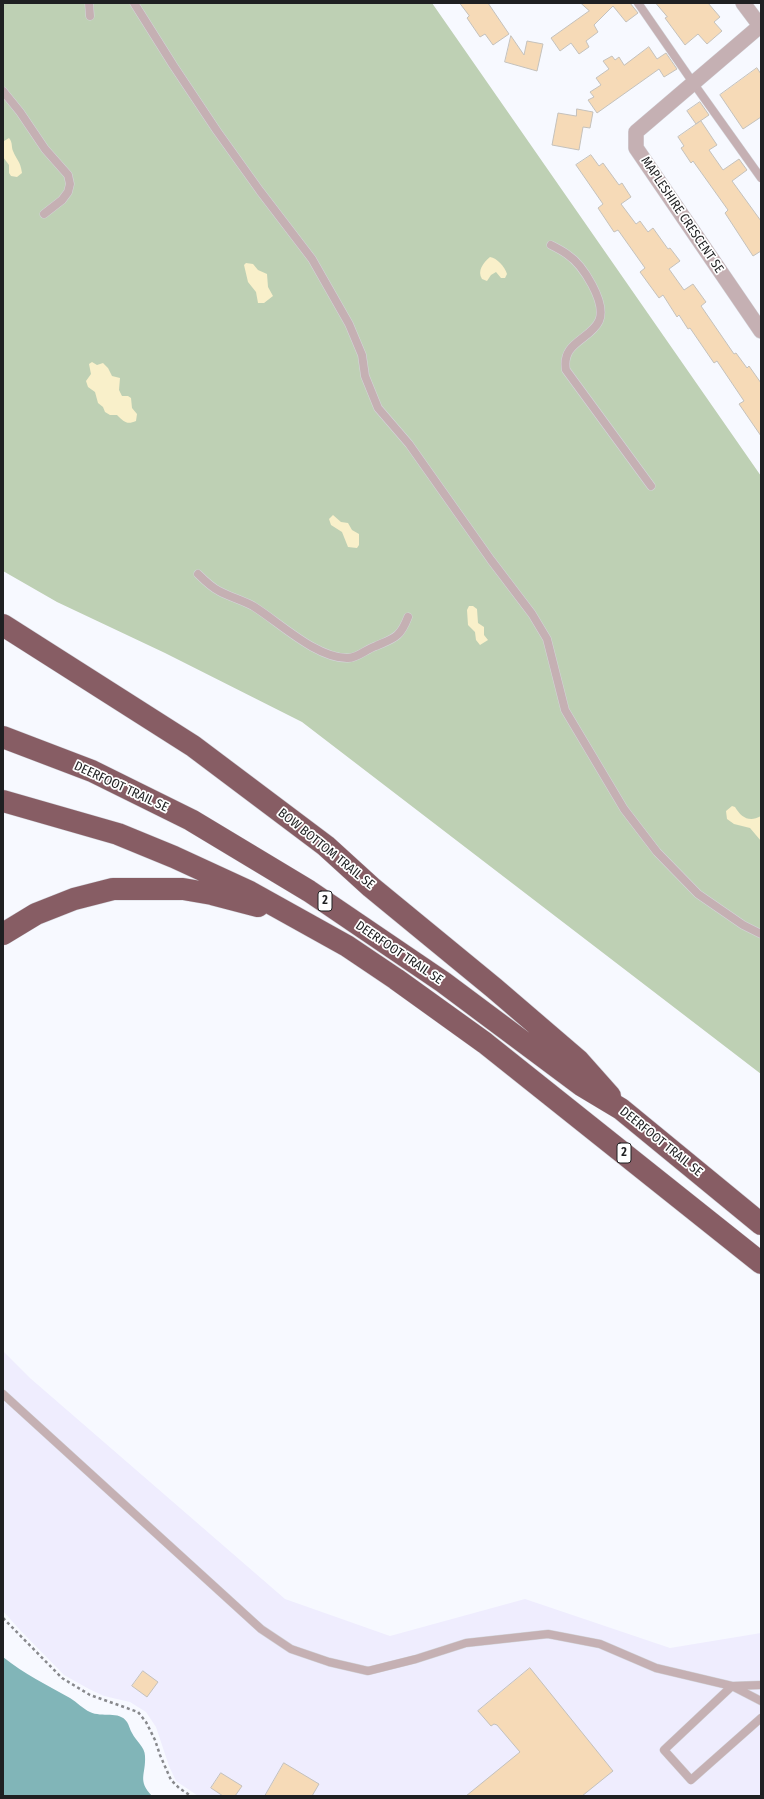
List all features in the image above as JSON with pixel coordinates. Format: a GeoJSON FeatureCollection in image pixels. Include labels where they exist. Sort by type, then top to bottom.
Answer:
{"type":"FeatureCollection","features":[{"type":"Feature","properties":{"kind":"highway","name":"BOW BOTTOM TRAIL SE"},"geometry":{"type":"LineString","coordinates":[[3,625],[193,746],[326,846],[371,886],[578,1060],[621,1109]]}},
{"type":"Feature","properties":{"kind":"highway","name":"DEERFOOT TRAIL SE"},"geometry":{"type":"LineString","coordinates":[[3,737],[92,771],[191,820],[230,842],[321,899],[442,982],[581,1085],[621,1109],[761,1224]]}},
{"type":"Feature","properties":{"kind":"highway","name":"DEERFOOT TRAIL SE"},"geometry":{"type":"LineString","coordinates":[[3,801],[118,834],[210,872],[250,892],[347,946],[486,1043],[761,1263]]}},
{"type":"Feature","properties":{"kind":"highway"},"geometry":{"type":"LineString","coordinates":[[3,934],[36,914],[74,899],[113,889],[183,889],[212,894],[292,915]]}},
{"type":"Feature","properties":{"kind":"street"},"geometry":{"type":"LineString","coordinates":[[743,3],[761,27]]}},
{"type":"Feature","properties":{"kind":"street","name":"MAPLESHIRE CRESCENT SE"},"geometry":{"type":"LineString","coordinates":[[761,27],[636,132],[636,148],[761,331]]}},
{"type":"Feature","properties":{"kind":"lane"},"geometry":{"type":"LineString","coordinates":[[89,3],[90,16]]}},
{"type":"Feature","properties":{"kind":"lane"},"geometry":{"type":"LineString","coordinates":[[134,3],[172,65],[217,131],[260,191],[312,259],[349,324],[362,355],[365,376],[378,408],[409,444],[491,560],[532,614],[547,639],[566,710],[624,809],[657,852],[698,894],[743,925],[761,934]]}},
{"type":"Feature","properties":{"kind":"lane"},"geometry":{"type":"LineString","coordinates":[[638,3],[761,178]]}},
{"type":"Feature","properties":{"kind":"lane"},"geometry":{"type":"LineString","coordinates":[[3,91],[20,112],[45,149],[68,175],[70,184],[68,192],[62,200],[44,214]]}},
{"type":"Feature","properties":{"kind":"lane"},"geometry":{"type":"LineString","coordinates":[[551,245],[568,255],[582,269],[590,282],[602,311],[598,322],[568,352],[565,361],[566,370],[651,486]]}},
{"type":"Feature","properties":{"kind":"lane"},"geometry":{"type":"LineString","coordinates":[[198,574],[219,591],[253,606],[313,646],[341,658],[356,656],[374,646],[393,639],[397,636],[408,617]]}},
{"type":"Feature","properties":{"kind":"lane"},"geometry":{"type":"LineString","coordinates":[[3,1394],[261,1629],[291,1649],[329,1662],[368,1670],[416,1659],[466,1643],[548,1634],[600,1644],[656,1668],[732,1686],[761,1701]]}},
{"type":"Feature","properties":{"kind":"lane"},"geometry":{"type":"LineString","coordinates":[[761,1685],[732,1686],[664,1750],[691,1780],[761,1718]]}},
{"type":"Feature","properties":{"kind":"path"},"geometry":{"type":"LineString","coordinates":[[3,1618],[62,1678],[90,1695],[138,1712],[146,1722],[152,1734],[171,1780],[179,1788],[191,1796]]}},
{"type":"Feature","properties":{"kind":"shaded area"},"geometry":{"type":"Polygon","coordinates":[[[3,1351],[30,1378],[285,1599],[390,1636],[525,1599],[670,1648],[761,1633],[761,1796],[198,1796],[176,1781],[169,1766],[156,1727],[146,1712],[130,1702],[104,1696],[64,1675],[3,1611],[3,1351]]]}},
{"type":"Feature","properties":{"kind":"green space"},"geometry":{"type":"Polygon","coordinates":[[[3,3],[432,3],[761,476],[761,1074],[302,722],[165,653],[57,602],[3,571],[3,3]]]}},
{"type":"Feature","properties":{"kind":"sand"},"geometry":{"type":"Polygon","coordinates":[[[9,138],[22,173],[17,177],[11,176],[9,173],[9,165],[3,157],[4,141],[9,138]]]}},
{"type":"Feature","properties":{"kind":"sand"},"geometry":{"type":"Polygon","coordinates":[[[490,257],[498,261],[503,266],[507,274],[505,278],[501,278],[496,272],[491,275],[487,281],[482,279],[480,270],[490,257]]]}},
{"type":"Feature","properties":{"kind":"sand"},"geometry":{"type":"Polygon","coordinates":[[[246,263],[253,264],[258,270],[267,274],[268,287],[273,296],[264,303],[258,303],[256,292],[248,282],[244,265],[246,263]]]}},
{"type":"Feature","properties":{"kind":"sand"},"geometry":{"type":"Polygon","coordinates":[[[92,362],[97,365],[103,363],[108,368],[112,376],[120,378],[119,390],[122,396],[128,396],[131,398],[132,408],[137,414],[136,421],[128,423],[117,415],[110,415],[105,412],[103,407],[98,403],[95,392],[88,387],[86,381],[91,374],[89,364],[92,362]]]}},
{"type":"Feature","properties":{"kind":"sand"},"geometry":{"type":"Polygon","coordinates":[[[333,515],[341,522],[348,523],[352,530],[359,534],[359,545],[357,548],[348,547],[342,532],[331,525],[329,519],[333,515]]]}},
{"type":"Feature","properties":{"kind":"sand"},"geometry":{"type":"Polygon","coordinates":[[[469,606],[473,606],[477,609],[478,623],[484,627],[484,635],[488,640],[480,645],[476,640],[475,632],[468,625],[467,610],[469,606]]]}},
{"type":"Feature","properties":{"kind":"sand"},"geometry":{"type":"Polygon","coordinates":[[[732,806],[746,818],[753,819],[761,816],[761,841],[750,828],[734,824],[727,819],[726,811],[732,806]]]}},
{"type":"Feature","properties":{"kind":"water"},"geometry":{"type":"Polygon","coordinates":[[[3,1657],[27,1674],[73,1700],[87,1711],[95,1714],[115,1715],[124,1718],[131,1732],[144,1750],[145,1763],[143,1781],[147,1790],[152,1796],[3,1796],[3,1657]]]}},
{"type":"Feature","properties":{"kind":"building"},"geometry":{"type":"Polygon","coordinates":[[[460,3],[488,3],[509,34],[493,45],[485,34],[480,37],[467,18],[469,16],[460,3]]]}},
{"type":"Feature","properties":{"kind":"building"},"geometry":{"type":"Polygon","coordinates":[[[581,3],[630,3],[638,13],[626,22],[613,6],[594,25],[598,32],[586,41],[589,47],[579,54],[571,43],[560,51],[551,38],[589,11],[581,3]]]}},
{"type":"Feature","properties":{"kind":"building"},"geometry":{"type":"Polygon","coordinates":[[[656,3],[708,3],[720,17],[714,22],[722,31],[707,44],[698,34],[685,45],[656,3]]]}},
{"type":"Feature","properties":{"kind":"building"},"geometry":{"type":"Polygon","coordinates":[[[511,36],[524,55],[527,41],[543,44],[537,71],[505,62],[511,36]]]}},
{"type":"Feature","properties":{"kind":"building"},"geometry":{"type":"Polygon","coordinates":[[[649,47],[657,59],[666,53],[677,69],[664,77],[659,69],[597,113],[588,100],[594,97],[590,92],[601,85],[596,78],[609,69],[603,61],[612,56],[615,60],[619,57],[624,65],[649,47]]]}},
{"type":"Feature","properties":{"kind":"building"},"geometry":{"type":"Polygon","coordinates":[[[757,68],[761,74],[761,117],[743,129],[720,95],[757,68]]]}},
{"type":"Feature","properties":{"kind":"building"},"geometry":{"type":"Polygon","coordinates":[[[700,102],[709,115],[696,124],[687,111],[700,102]]]}},
{"type":"Feature","properties":{"kind":"building"},"geometry":{"type":"Polygon","coordinates":[[[577,109],[593,112],[590,128],[583,127],[579,150],[552,145],[558,113],[576,116],[577,109]]]}},
{"type":"Feature","properties":{"kind":"building"},"geometry":{"type":"Polygon","coordinates":[[[701,121],[717,145],[709,150],[723,170],[739,159],[747,170],[732,181],[761,221],[761,251],[753,256],[725,213],[728,210],[693,161],[691,163],[681,148],[684,146],[678,137],[701,121]]]}},
{"type":"Feature","properties":{"kind":"building"},"geometry":{"type":"Polygon","coordinates":[[[591,155],[599,166],[603,163],[619,185],[622,183],[631,197],[621,204],[636,224],[640,221],[648,232],[653,228],[668,249],[670,248],[680,261],[669,269],[684,290],[693,284],[706,302],[701,306],[734,354],[736,353],[747,368],[749,366],[761,383],[761,436],[739,404],[744,401],[717,361],[714,363],[690,328],[688,329],[679,315],[677,317],[663,295],[659,298],[640,272],[645,268],[618,230],[614,232],[598,208],[603,204],[576,165],[591,155]]]}},
{"type":"Feature","properties":{"kind":"building"},"geometry":{"type":"Polygon","coordinates":[[[530,1668],[613,1771],[582,1796],[466,1796],[520,1752],[497,1725],[494,1724],[491,1726],[478,1711],[530,1668]]]}},
{"type":"Feature","properties":{"kind":"building"},"geometry":{"type":"Polygon","coordinates":[[[143,1671],[158,1682],[147,1697],[132,1686],[143,1671]]]}},
{"type":"Feature","properties":{"kind":"building"},"geometry":{"type":"Polygon","coordinates":[[[284,1763],[319,1784],[312,1796],[265,1796],[284,1763]]]}},
{"type":"Feature","properties":{"kind":"building"},"geometry":{"type":"Polygon","coordinates":[[[221,1773],[242,1786],[235,1796],[223,1796],[211,1788],[221,1773]]]}}]}
